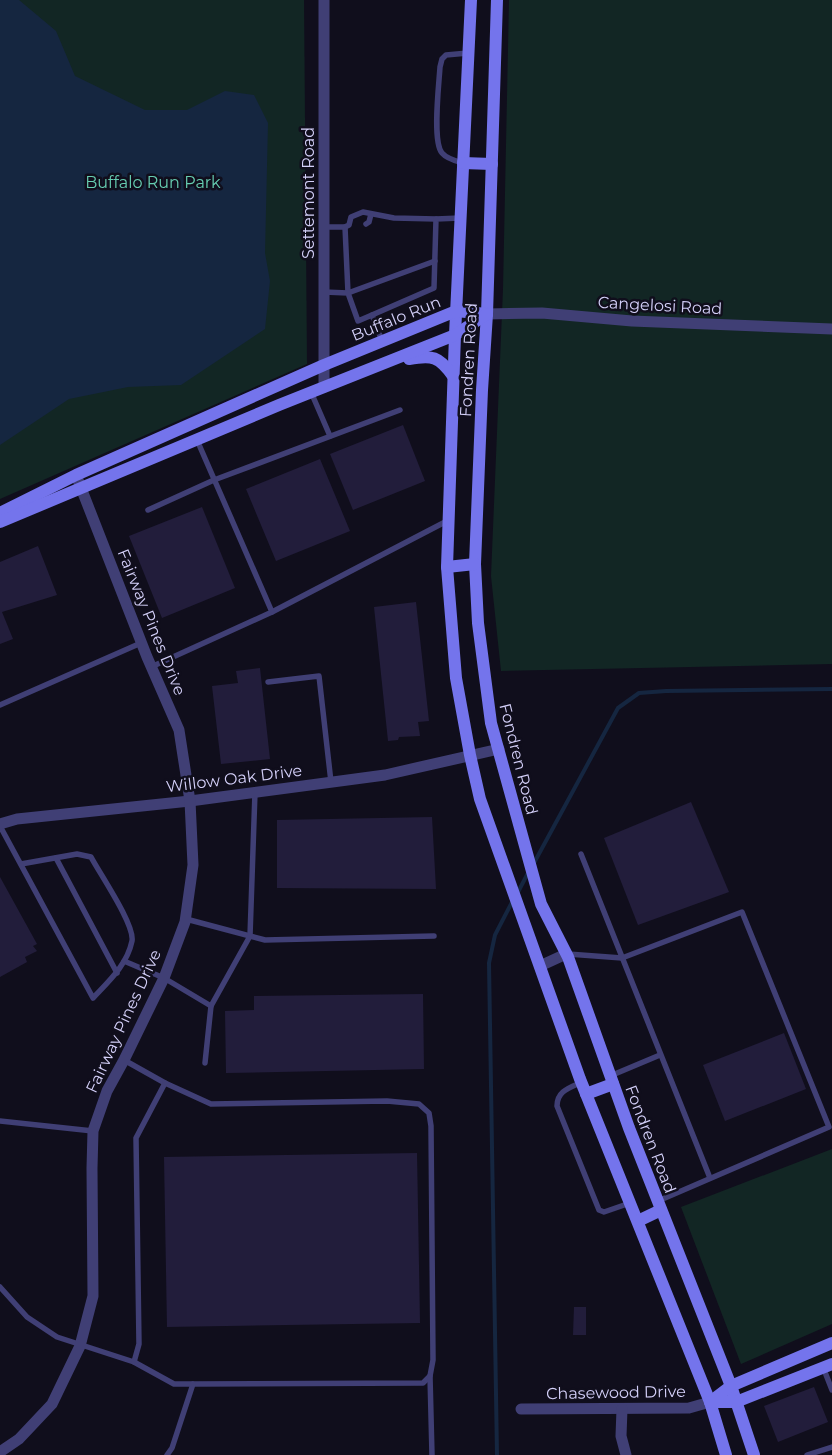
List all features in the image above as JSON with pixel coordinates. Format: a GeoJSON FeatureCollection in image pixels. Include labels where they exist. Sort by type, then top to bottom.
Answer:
{"type":"FeatureCollection","features":[{"type":"Feature","properties":{"kind":"main road","name":"Fondren Road"},"geometry":{"type":"LineString","coordinates":[[471,0],[448,520],[447,567],[456,678],[480,799],[584,1088],[710,1402],[726,1455]]}},
{"type":"Feature","properties":{"kind":"main road","name":"Fondren Road"},"geometry":{"type":"LineString","coordinates":[[497,0],[487,314],[475,564],[478,623],[490,714],[512,802],[542,904],[566,954],[659,1206],[731,1386],[754,1455]]}},
{"type":"Feature","properties":{"kind":"main road"},"geometry":{"type":"LineString","coordinates":[[463,163],[492,164]]}},
{"type":"Feature","properties":{"kind":"main road","name":"Buffalo Run"},"geometry":{"type":"LineString","coordinates":[[0,513],[76,475],[382,341],[456,311],[487,314]]}},
{"type":"Feature","properties":{"kind":"main road"},"geometry":{"type":"LineString","coordinates":[[0,522],[311,392],[455,335],[487,314]]}},
{"type":"Feature","properties":{"kind":"main road"},"geometry":{"type":"LineString","coordinates":[[389,362],[430,357],[440,360],[453,376]]}},
{"type":"Feature","properties":{"kind":"main road"},"geometry":{"type":"LineString","coordinates":[[447,567],[475,564]]}},
{"type":"Feature","properties":{"kind":"main road"},"geometry":{"type":"LineString","coordinates":[[584,1088],[612,1080]]}},
{"type":"Feature","properties":{"kind":"main road"},"geometry":{"type":"LineString","coordinates":[[638,1221],[659,1206]]}},
{"type":"Feature","properties":{"kind":"main road","name":"Chasewood Drive"},"geometry":{"type":"LineString","coordinates":[[710,1402],[731,1386],[832,1344]]}},
{"type":"Feature","properties":{"kind":"main road","name":"Chasewood Drive"},"geometry":{"type":"LineString","coordinates":[[710,1402],[736,1402],[827,1366]]}},
{"type":"Feature","properties":{"kind":"street","name":"Settemont Road"},"geometry":{"type":"LineString","coordinates":[[324,0],[324,387]]}},
{"type":"Feature","properties":{"kind":"street","name":"Cangelosi Road"},"geometry":{"type":"LineString","coordinates":[[487,314],[542,313],[632,321],[832,329]]}},
{"type":"Feature","properties":{"kind":"street","name":"Fairway Pines Drive"},"geometry":{"type":"LineString","coordinates":[[0,1452],[19,1439],[52,1404],[80,1346],[93,1296],[92,1168],[94,1131],[106,1091],[124,1060],[164,978],[186,919],[193,865],[190,801],[179,730],[151,667],[76,475]]}},
{"type":"Feature","properties":{"kind":"street","name":"Willow Oak Drive"},"geometry":{"type":"LineString","coordinates":[[0,825],[17,819],[190,801],[385,775],[499,749]]}},
{"type":"Feature","properties":{"kind":"street"},"geometry":{"type":"LineString","coordinates":[[540,966],[566,954]]}},
{"type":"Feature","properties":{"kind":"street","name":"Chasewood Drive"},"geometry":{"type":"LineString","coordinates":[[521,1409],[689,1408],[710,1402]]}},
{"type":"Feature","properties":{"kind":"street"},"geometry":{"type":"LineString","coordinates":[[622,1409],[621,1436],[626,1455]]}},
{"type":"Feature","properties":{"kind":"lane"},"geometry":{"type":"LineString","coordinates":[[463,163],[448,158],[442,153],[438,145],[436,131],[442,59],[446,55],[468,53]]}},
{"type":"Feature","properties":{"kind":"lane"},"geometry":{"type":"LineString","coordinates":[[436,219],[434,288],[405,297],[377,309],[372,315],[358,321],[348,293],[347,226],[351,217],[363,212],[394,218],[460,218]]}},
{"type":"Feature","properties":{"kind":"lane"},"geometry":{"type":"LineString","coordinates":[[366,224],[370,222],[371,214]]}},
{"type":"Feature","properties":{"kind":"lane"},"geometry":{"type":"LineString","coordinates":[[324,227],[347,226],[356,228]]}},
{"type":"Feature","properties":{"kind":"lane"},"geometry":{"type":"LineString","coordinates":[[324,292],[348,293],[369,290],[412,273],[435,261]]}},
{"type":"Feature","properties":{"kind":"lane"},"geometry":{"type":"LineString","coordinates":[[372,315],[382,341]]}},
{"type":"Feature","properties":{"kind":"lane"},"geometry":{"type":"LineString","coordinates":[[311,392],[330,436]]}},
{"type":"Feature","properties":{"kind":"lane"},"geometry":{"type":"LineString","coordinates":[[148,510],[214,480],[400,410]]}},
{"type":"Feature","properties":{"kind":"lane"},"geometry":{"type":"LineString","coordinates":[[197,440],[272,612]]}},
{"type":"Feature","properties":{"kind":"lane"},"geometry":{"type":"LineString","coordinates":[[151,667],[272,612],[448,520]]}},
{"type":"Feature","properties":{"kind":"lane"},"geometry":{"type":"LineString","coordinates":[[0,705],[142,643]]}},
{"type":"Feature","properties":{"kind":"lane"},"geometry":{"type":"LineString","coordinates":[[268,682],[319,676],[331,782]]}},
{"type":"Feature","properties":{"kind":"lane"},"geometry":{"type":"LineString","coordinates":[[205,1063],[211,1006],[250,936],[255,792]]}},
{"type":"Feature","properties":{"kind":"lane"},"geometry":{"type":"LineString","coordinates":[[0,825],[93,998],[117,973],[124,961],[132,939],[130,926],[91,857],[77,854],[21,864]]}},
{"type":"Feature","properties":{"kind":"lane"},"geometry":{"type":"LineString","coordinates":[[582,854],[710,1178]]}},
{"type":"Feature","properties":{"kind":"lane"},"geometry":{"type":"LineString","coordinates":[[56,858],[117,973]]}},
{"type":"Feature","properties":{"kind":"lane"},"geometry":{"type":"LineString","coordinates":[[566,954],[622,958],[742,912],[829,1127],[710,1178],[659,1206]]}},
{"type":"Feature","properties":{"kind":"lane"},"geometry":{"type":"LineString","coordinates":[[186,919],[265,940],[434,936]]}},
{"type":"Feature","properties":{"kind":"lane"},"geometry":{"type":"LineString","coordinates":[[124,961],[164,978],[211,1006]]}},
{"type":"Feature","properties":{"kind":"lane"},"geometry":{"type":"LineString","coordinates":[[612,1080],[660,1055]]}},
{"type":"Feature","properties":{"kind":"lane"},"geometry":{"type":"LineString","coordinates":[[124,1060],[165,1083],[211,1104],[387,1101],[419,1104],[429,1113],[431,1126],[433,1351],[430,1376],[432,1455]]}},
{"type":"Feature","properties":{"kind":"lane"},"geometry":{"type":"LineString","coordinates":[[134,1362],[139,1344],[136,1138],[165,1083]]}},
{"type":"Feature","properties":{"kind":"lane"},"geometry":{"type":"LineString","coordinates":[[584,1088],[563,1091],[557,1100],[557,1106],[599,1210],[604,1212],[610,1211],[630,1203]]}},
{"type":"Feature","properties":{"kind":"lane"},"geometry":{"type":"LineString","coordinates":[[0,1121],[94,1131]]}},
{"type":"Feature","properties":{"kind":"lane"},"geometry":{"type":"LineString","coordinates":[[0,1287],[27,1316],[57,1337],[134,1362],[174,1384],[424,1383],[430,1376]]}},
{"type":"Feature","properties":{"kind":"lane"},"geometry":{"type":"LineString","coordinates":[[827,1366],[832,1390]]}},
{"type":"Feature","properties":{"kind":"lane"},"geometry":{"type":"LineString","coordinates":[[168,1455],[193,1384]]}},
{"type":"Feature","properties":{"kind":"lane"},"geometry":{"type":"LineString","coordinates":[[807,1455],[832,1447]]}},
{"type":"Feature","properties":{"kind":"green space","name":"Buffalo Run Park"},"geometry":{"type":"Polygon","coordinates":[[[0,0],[304,0],[307,364],[0,499],[0,0]]]}},
{"type":"Feature","properties":{"kind":"green space"},"geometry":{"type":"Polygon","coordinates":[[[509,0],[832,0],[832,664],[501,671],[491,576],[503,289],[509,0]]]}},
{"type":"Feature","properties":{"kind":"green space"},"geometry":{"type":"Polygon","coordinates":[[[832,1149],[832,1324],[741,1364],[681,1207],[832,1149]]]}},
{"type":"Feature","properties":{"kind":"water","name":"Buffalo Run Park"},"geometry":{"type":"Polygon","coordinates":[[[0,0],[19,0],[56,31],[75,76],[145,110],[187,110],[225,91],[254,95],[268,123],[265,253],[270,281],[265,329],[181,385],[128,387],[69,399],[0,445],[0,0]]]}},
{"type":"Feature","properties":{"kind":"building"},"geometry":{"type":"Polygon","coordinates":[[[403,425],[425,481],[353,510],[330,454],[403,425]]]}},
{"type":"Feature","properties":{"kind":"building"},"geometry":{"type":"Polygon","coordinates":[[[320,459],[350,531],[276,561],[246,489],[320,459]]]}},
{"type":"Feature","properties":{"kind":"building"},"geometry":{"type":"Polygon","coordinates":[[[202,507],[235,588],[162,618],[129,536],[202,507]]]}},
{"type":"Feature","properties":{"kind":"building"},"geometry":{"type":"Polygon","coordinates":[[[38,546],[57,595],[2,612],[13,639],[0,644],[0,562],[38,546]]]}},
{"type":"Feature","properties":{"kind":"building"},"geometry":{"type":"Polygon","coordinates":[[[416,602],[429,721],[418,722],[420,736],[399,737],[398,740],[388,741],[374,607],[416,602]]]}},
{"type":"Feature","properties":{"kind":"building"},"geometry":{"type":"Polygon","coordinates":[[[260,668],[270,759],[221,764],[212,686],[238,683],[236,671],[260,668]]]}},
{"type":"Feature","properties":{"kind":"building"},"geometry":{"type":"Polygon","coordinates":[[[691,802],[729,892],[638,925],[604,838],[691,802]]]}},
{"type":"Feature","properties":{"kind":"building"},"geometry":{"type":"Polygon","coordinates":[[[432,817],[436,889],[277,888],[277,820],[432,817]]]}},
{"type":"Feature","properties":{"kind":"building"},"geometry":{"type":"Polygon","coordinates":[[[0,877],[37,944],[33,946],[37,951],[25,957],[27,962],[0,977],[0,877]]]}},
{"type":"Feature","properties":{"kind":"building"},"geometry":{"type":"Polygon","coordinates":[[[423,994],[424,1069],[226,1073],[225,1011],[254,1010],[254,996],[423,994]]]}},
{"type":"Feature","properties":{"kind":"building"},"geometry":{"type":"Polygon","coordinates":[[[784,1033],[806,1089],[725,1121],[703,1065],[784,1033]]]}},
{"type":"Feature","properties":{"kind":"building"},"geometry":{"type":"Polygon","coordinates":[[[417,1153],[420,1323],[167,1327],[164,1157],[417,1153]]]}},
{"type":"Feature","properties":{"kind":"building"},"geometry":{"type":"Polygon","coordinates":[[[574,1307],[586,1307],[586,1335],[573,1335],[574,1307]]]}},
{"type":"Feature","properties":{"kind":"building"},"geometry":{"type":"Polygon","coordinates":[[[814,1387],[828,1422],[778,1442],[764,1406],[814,1387]]]}},
{"type":"Feature","properties":{"kind":"waterway"},"geometry":{"type":"LineString","coordinates":[[534,863],[618,708],[639,693],[832,689]]}},
{"type":"Feature","properties":{"kind":"waterway"},"geometry":{"type":"LineString","coordinates":[[517,894],[529,871]]}},
{"type":"Feature","properties":{"kind":"waterway"},"geometry":{"type":"LineString","coordinates":[[497,1455],[489,963],[495,935],[512,902]]}}]}
